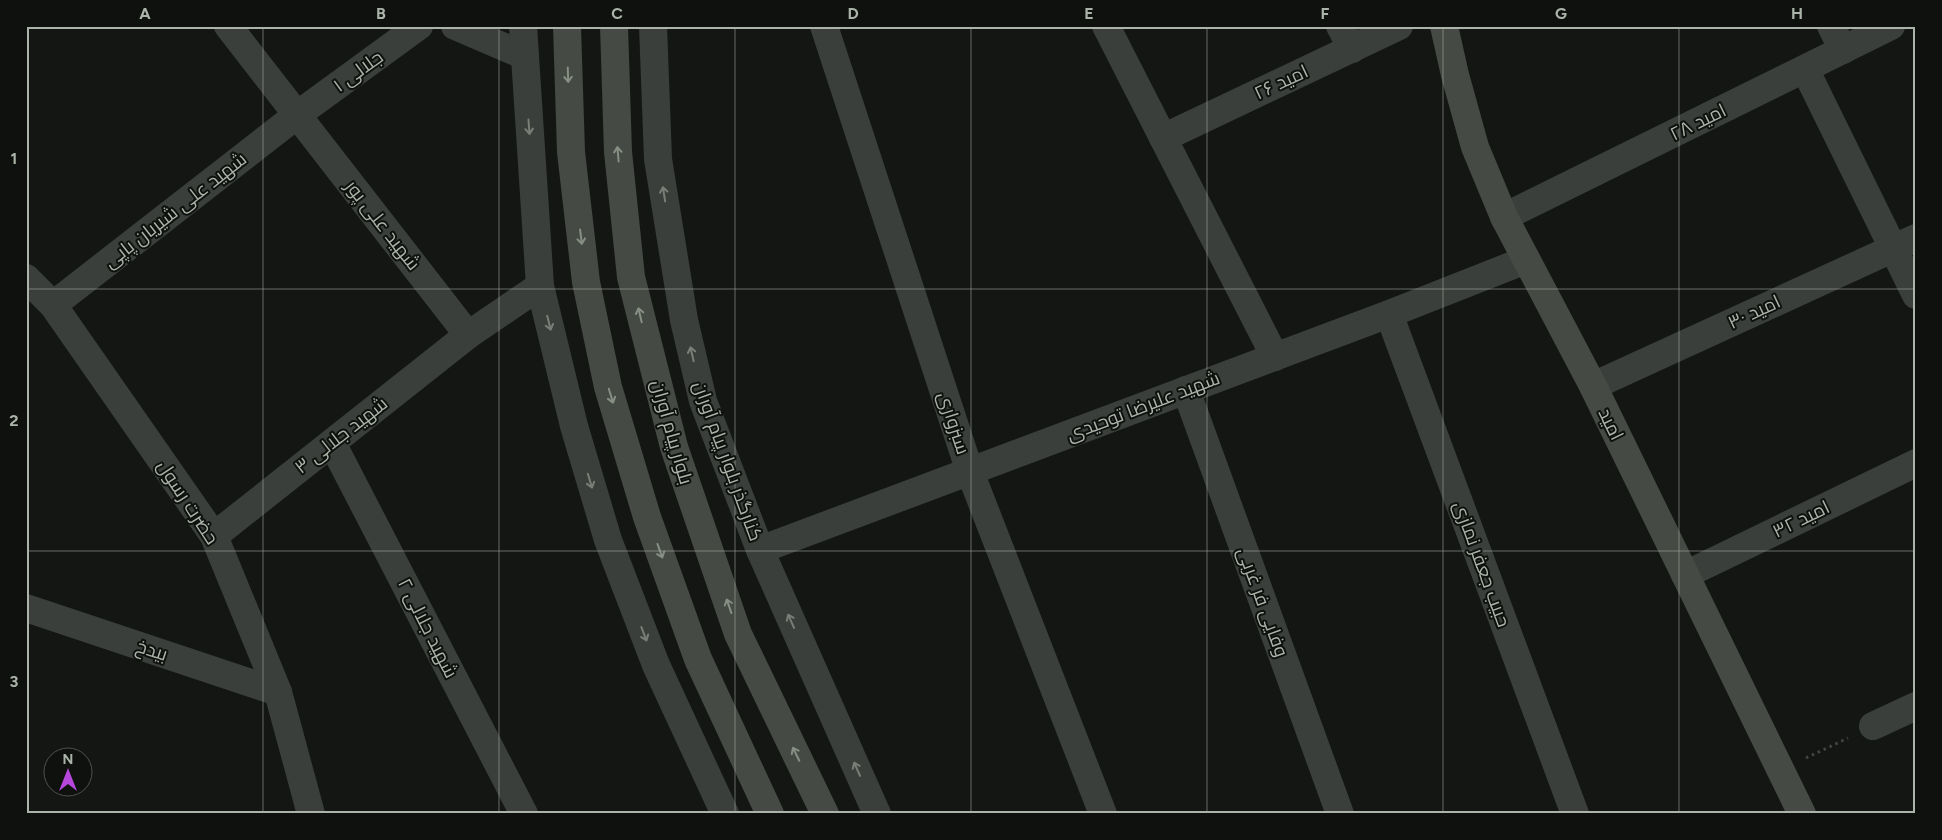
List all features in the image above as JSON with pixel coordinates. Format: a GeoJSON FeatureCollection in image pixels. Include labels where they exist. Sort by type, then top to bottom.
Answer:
{"type":"FeatureCollection","features":[{"type":"Feature","properties":{"kind":"main road"},"geometry":{"type":"LineString","coordinates":[[567,26],[571,152],[586,282],[608,387],[647,517],[698,659],[770,814]]}},
{"type":"Feature","properties":{"kind":"main road","name":"بلوار پیام آوران"},"geometry":{"type":"LineString","coordinates":[[614,26],[618,152],[631,277],[674,447],[738,634],[825,814]]}},
{"type":"Feature","properties":{"kind":"main road","name":"امید"},"geometry":{"type":"LineString","coordinates":[[1444,26],[1454,75],[1475,147],[1504,217],[1593,386],[1802,814]]}},
{"type":"Feature","properties":{"kind":"street","name":"شهید علی پور"},"geometry":{"type":"LineString","coordinates":[[228,26],[468,335]]}},
{"type":"Feature","properties":{"kind":"street","name":"جلالی ۱"},"geometry":{"type":"LineString","coordinates":[[298,115],[419,26]]}},
{"type":"Feature","properties":{"kind":"street"},"geometry":{"type":"LineString","coordinates":[[455,26],[524,56]]}},
{"type":"Feature","properties":{"kind":"street"},"geometry":{"type":"LineString","coordinates":[[524,26],[524,56],[540,286],[574,426],[608,540],[656,665],[725,814]]}},
{"type":"Feature","properties":{"kind":"street","name":"کنارگذر بلوار پیام آوران"},"geometry":{"type":"LineString","coordinates":[[653,26],[658,159],[684,320],[702,401],[760,550],[877,814]]}},
{"type":"Feature","properties":{"kind":"street","name":"سبزواری"},"geometry":{"type":"LineString","coordinates":[[824,26],[970,472],[1103,814]]}},
{"type":"Feature","properties":{"kind":"street"},"geometry":{"type":"LineString","coordinates":[[1106,26],[1274,357]]}},
{"type":"Feature","properties":{"kind":"street","name":"امید ۲۶"},"geometry":{"type":"LineString","coordinates":[[1163,138],[1346,38],[1399,26]]}},
{"type":"Feature","properties":{"kind":"street"},"geometry":{"type":"LineString","coordinates":[[1831,26],[1842,50]]}},
{"type":"Feature","properties":{"kind":"street","name":"امید ۲۸"},"geometry":{"type":"LineString","coordinates":[[1504,217],[1891,26]]}},
{"type":"Feature","properties":{"kind":"street"},"geometry":{"type":"LineString","coordinates":[[1805,69],[1904,243],[1916,294]]}},
{"type":"Feature","properties":{"kind":"street","name":"شهید علی شیریان پاپی"},"geometry":{"type":"LineString","coordinates":[[53,305],[298,115]]}},
{"type":"Feature","properties":{"kind":"street","name":"امید ۳۰"},"geometry":{"type":"LineString","coordinates":[[1593,386],[1904,243]]}},
{"type":"Feature","properties":{"kind":"street","name":"شهید علیرضا توحیدی"},"geometry":{"type":"LineString","coordinates":[[760,550],[1389,314],[1526,260]]}},
{"type":"Feature","properties":{"kind":"street","name":"حضرت رسول"},"geometry":{"type":"LineString","coordinates":[[26,278],[53,305],[214,536],[278,692],[311,814]]}},
{"type":"Feature","properties":{"kind":"street","name":"شهید جلالی ۳"},"geometry":{"type":"LineString","coordinates":[[214,536],[468,335],[540,286]]}},
{"type":"Feature","properties":{"kind":"street","name":"حبیب جعفر نمازی"},"geometry":{"type":"LineString","coordinates":[[1389,314],[1575,814]]}},
{"type":"Feature","properties":{"kind":"street","name":"وفایی فر غربی"},"geometry":{"type":"LineString","coordinates":[[1186,390],[1340,814]]}},
{"type":"Feature","properties":{"kind":"street","name":"شهید جلالی ۲"},"geometry":{"type":"LineString","coordinates":[[332,443],[524,814]]}},
{"type":"Feature","properties":{"kind":"street","name":"امید ۳۲"},"geometry":{"type":"LineString","coordinates":[[1685,575],[1916,463]]}},
{"type":"Feature","properties":{"kind":"street","name":"بیدخ"},"geometry":{"type":"LineString","coordinates":[[26,608],[278,692]]}},
{"type":"Feature","properties":{"kind":"street"},"geometry":{"type":"LineString","coordinates":[[1873,726],[1916,706]]}},
{"type":"Feature","properties":{"kind":"path"},"geometry":{"type":"LineString","coordinates":[[1781,770],[1873,726]]}}]}
